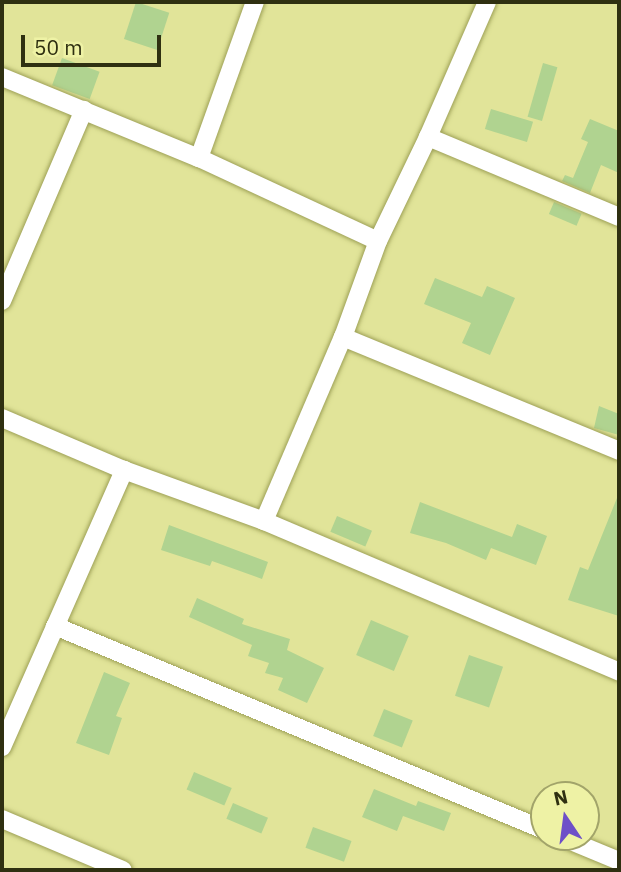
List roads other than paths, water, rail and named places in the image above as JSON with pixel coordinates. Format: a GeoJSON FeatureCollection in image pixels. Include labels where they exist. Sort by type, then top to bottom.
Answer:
{"type":"FeatureCollection","features":[{"type":"Feature","properties":{"kind":"street"},"geometry":{"type":"LineString","coordinates":[[199,158],[255,2]]}},
{"type":"Feature","properties":{"kind":"street"},"geometry":{"type":"LineString","coordinates":[[264,521],[343,337],[378,241],[428,138],[486,2]]}},
{"type":"Feature","properties":{"kind":"street"},"geometry":{"type":"LineString","coordinates":[[2,77],[199,158],[378,241]]}},
{"type":"Feature","properties":{"kind":"street"},"geometry":{"type":"LineString","coordinates":[[2,301],[84,110]]}},
{"type":"Feature","properties":{"kind":"street"},"geometry":{"type":"LineString","coordinates":[[428,138],[619,217]]}},
{"type":"Feature","properties":{"kind":"street"},"geometry":{"type":"LineString","coordinates":[[343,337],[619,451]]}},
{"type":"Feature","properties":{"kind":"street"},"geometry":{"type":"LineString","coordinates":[[2,418],[124,470],[264,521],[619,672]]}},
{"type":"Feature","properties":{"kind":"street"},"geometry":{"type":"LineString","coordinates":[[2,747],[124,470]]}},
{"type":"Feature","properties":{"kind":"street"},"geometry":{"type":"LineString","coordinates":[[55,626],[530,824]]}},
{"type":"Feature","properties":{"kind":"street"},"geometry":{"type":"LineString","coordinates":[[2,819],[123,870]]}},
{"type":"Feature","properties":{"kind":"street"},"geometry":{"type":"LineString","coordinates":[[595,851],[619,861]]}}]}
